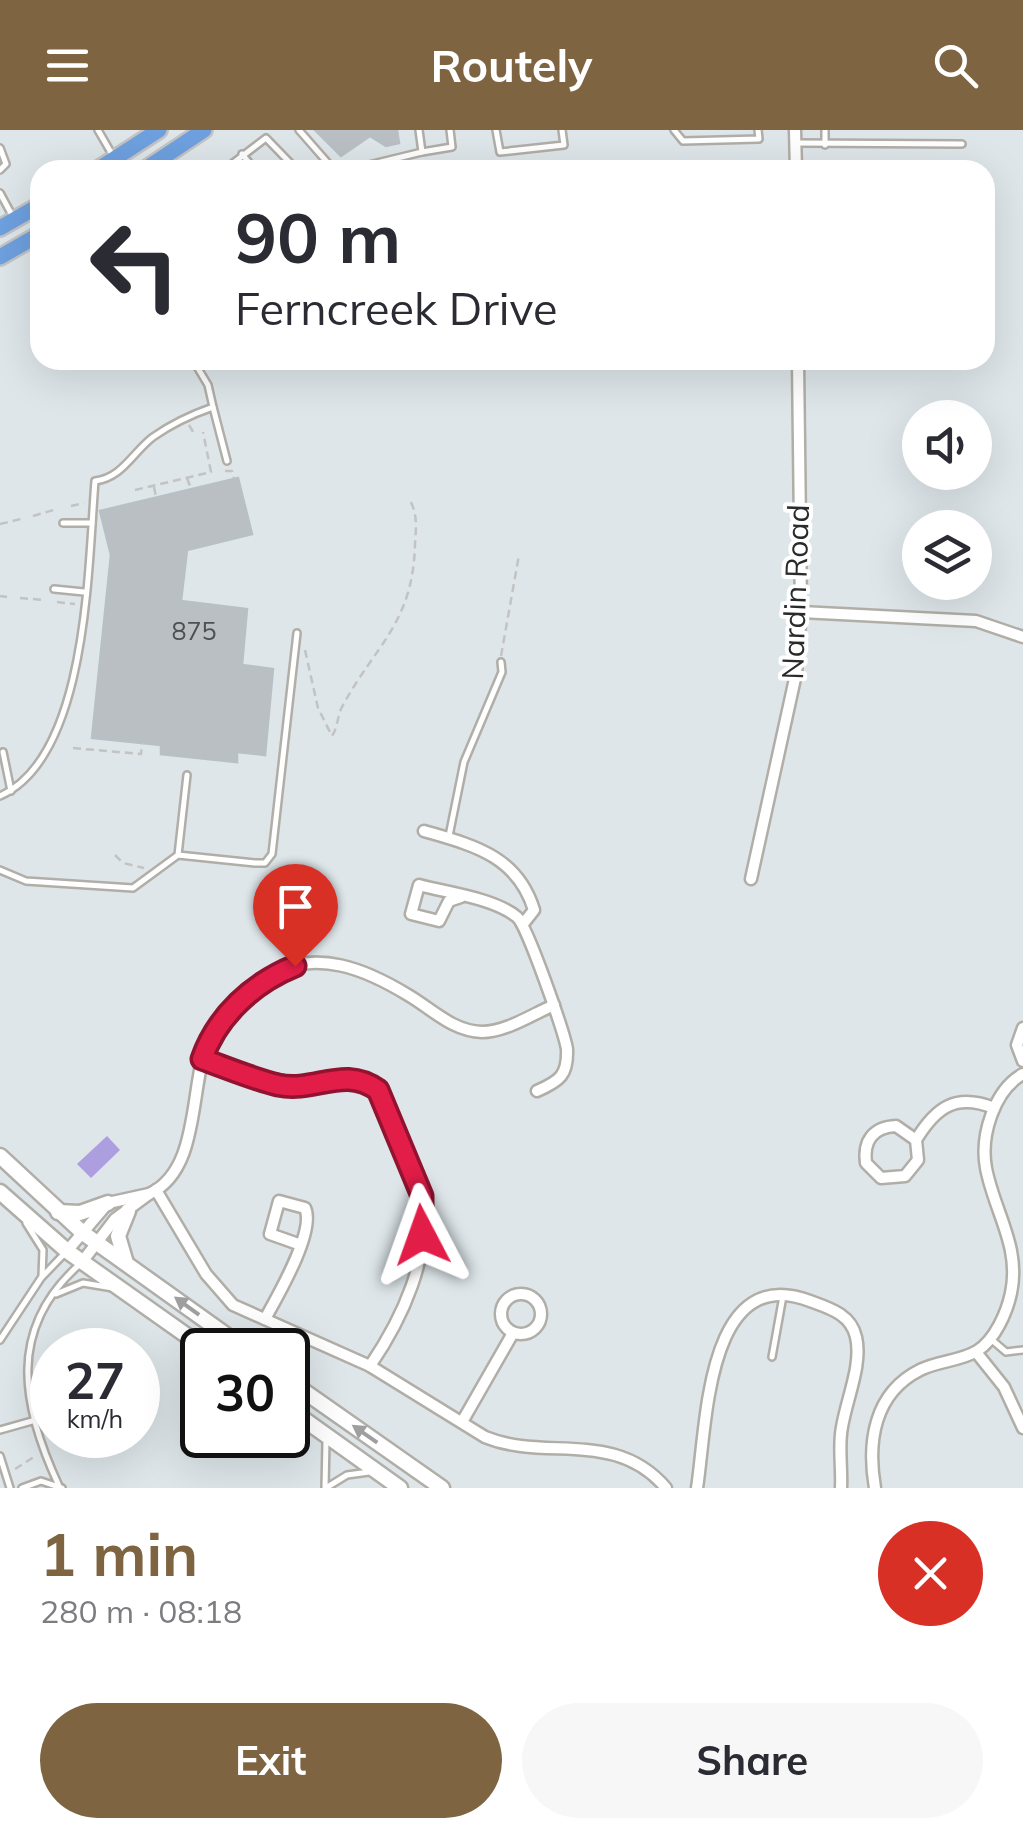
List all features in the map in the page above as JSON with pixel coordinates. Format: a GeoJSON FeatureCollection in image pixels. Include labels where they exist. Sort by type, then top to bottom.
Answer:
{"type":"FeatureCollection","features":[{"type":"Feature","properties":{"kind":"main road"},"geometry":{"type":"LineString","coordinates":[[115,159],[159,130]]}},
{"type":"Feature","properties":{"kind":"main road"},"geometry":{"type":"LineString","coordinates":[[162,160],[204,130]]}},
{"type":"Feature","properties":{"kind":"main road"},"geometry":{"type":"LineString","coordinates":[[7,224],[30,211]]}},
{"type":"Feature","properties":{"kind":"main road"},"geometry":{"type":"LineString","coordinates":[[0,257],[30,240]]}},
{"type":"Feature","properties":{"kind":"street","name":"Nardin Road"},"geometry":{"type":"LineString","coordinates":[[751,879],[793,694],[801,612],[798,370]]}},
{"type":"Feature","properties":{"kind":"street"},"geometry":{"type":"LineString","coordinates":[[801,612],[976,621],[1023,637]]}},
{"type":"Feature","properties":{"kind":"street"},"geometry":{"type":"LineString","coordinates":[[424,832],[480,848],[508,866],[534,910],[523,924]]}},
{"type":"Feature","properties":{"kind":"street"},"geometry":{"type":"LineString","coordinates":[[461,897],[444,906],[438,921],[411,914],[419,885],[461,897],[504,910],[523,924],[564,1032],[567,1068],[561,1080],[536,1091]]}},
{"type":"Feature","properties":{"kind":"street"},"geometry":{"type":"LineString","coordinates":[[82,1262],[114,1219],[152,1192],[182,1157],[202,1059],[213,1032],[271,976],[312,961],[352,969],[469,1030],[494,1031],[554,1005]]}},
{"type":"Feature","properties":{"kind":"street"},"geometry":{"type":"LineString","coordinates":[[1023,1028],[1017,1045],[1023,1061]]}},
{"type":"Feature","properties":{"kind":"street"},"geometry":{"type":"LineString","coordinates":[[202,1059],[279,1085],[315,1085],[350,1076],[378,1090],[385,1102],[422,1196],[422,1221],[407,1303],[370,1366]]}},
{"type":"Feature","properties":{"kind":"street"},"geometry":{"type":"LineString","coordinates":[[875,1488],[872,1442],[881,1407],[890,1393],[920,1370],[976,1352],[990,1338],[1011,1292],[1018,1257],[986,1170],[985,1147],[994,1108],[1010,1081],[1023,1074]]}},
{"type":"Feature","properties":{"kind":"street"},"geometry":{"type":"LineString","coordinates":[[916,1140],[896,1126],[876,1130],[868,1140],[866,1163],[882,1178],[906,1176],[918,1160],[916,1140],[947,1104],[976,1100],[994,1108]]}},
{"type":"Feature","properties":{"kind":"street"},"geometry":{"type":"LineString","coordinates":[[0,1156],[83,1233],[216,1328]]}},
{"type":"Feature","properties":{"kind":"street"},"geometry":{"type":"LineString","coordinates":[[0,1192],[67,1251],[180,1331]]}},
{"type":"Feature","properties":{"kind":"street"},"geometry":{"type":"LineString","coordinates":[[58,1212],[80,1213],[152,1192]]}},
{"type":"Feature","properties":{"kind":"street"},"geometry":{"type":"LineString","coordinates":[[152,1192],[218,1291],[233,1305],[370,1366],[500,1444],[574,1446],[612,1454],[652,1472],[666,1488]]}},
{"type":"Feature","properties":{"kind":"street"},"geometry":{"type":"LineString","coordinates":[[265,1319],[301,1245],[308,1211],[279,1201],[270,1234],[301,1245]]}},
{"type":"Feature","properties":{"kind":"street"},"geometry":{"type":"LineString","coordinates":[[67,1251],[108,1203]]}},
{"type":"Feature","properties":{"kind":"street"},"geometry":{"type":"LineString","coordinates":[[126,1263],[118,1236],[128,1211]]}},
{"type":"Feature","properties":{"kind":"street"},"geometry":{"type":"LineString","coordinates":[[697,1488],[728,1325],[750,1304],[784,1294],[839,1312],[856,1336],[856,1356],[841,1434],[841,1488]]}},
{"type":"Feature","properties":{"kind":"street"},"geometry":{"type":"LineString","coordinates":[[512,1296],[529,1296],[539,1304],[539,1323],[526,1334],[512,1333],[504,1326],[501,1308],[512,1296]]}},
{"type":"Feature","properties":{"kind":"street"},"geometry":{"type":"LineString","coordinates":[[462,1422],[512,1333]]}},
{"type":"Feature","properties":{"kind":"street"},"geometry":{"type":"LineString","coordinates":[[976,1352],[1004,1387],[1023,1428]]}},
{"type":"Feature","properties":{"kind":"street"},"geometry":{"type":"LineString","coordinates":[[310,1395],[442,1488]]}},
{"type":"Feature","properties":{"kind":"street"},"geometry":{"type":"LineString","coordinates":[[310,1424],[400,1488]]}},
{"type":"Feature","properties":{"kind":"lane"},"geometry":{"type":"LineString","coordinates":[[98,130],[115,159]]}},
{"type":"Feature","properties":{"kind":"lane"},"geometry":{"type":"LineString","coordinates":[[299,130],[325,160]]}},
{"type":"Feature","properties":{"kind":"lane"},"geometry":{"type":"LineString","coordinates":[[419,130],[422,152]]}},
{"type":"Feature","properties":{"kind":"lane"},"geometry":{"type":"LineString","coordinates":[[389,160],[452,148],[450,130]]}},
{"type":"Feature","properties":{"kind":"lane"},"geometry":{"type":"LineString","coordinates":[[496,130],[500,152],[564,145],[562,130]]}},
{"type":"Feature","properties":{"kind":"lane"},"geometry":{"type":"LineString","coordinates":[[674,130],[683,141],[758,139],[758,130]]}},
{"type":"Feature","properties":{"kind":"lane"},"geometry":{"type":"LineString","coordinates":[[825,130],[825,145]]}},
{"type":"Feature","properties":{"kind":"lane"},"geometry":{"type":"LineString","coordinates":[[795,136],[825,145],[962,144]]}},
{"type":"Feature","properties":{"kind":"lane"},"geometry":{"type":"LineString","coordinates":[[235,160],[266,138],[287,160]]}},
{"type":"Feature","properties":{"kind":"lane"},"geometry":{"type":"LineString","coordinates":[[0,148],[6,164],[0,170]]}},
{"type":"Feature","properties":{"kind":"lane"},"geometry":{"type":"LineString","coordinates":[[242,154],[247,160]]}},
{"type":"Feature","properties":{"kind":"lane"},"geometry":{"type":"LineString","coordinates":[[0,193],[7,224]]}},
{"type":"Feature","properties":{"kind":"lane"},"geometry":{"type":"LineString","coordinates":[[199,370],[208,384],[227,461]]}},
{"type":"Feature","properties":{"kind":"lane"},"geometry":{"type":"LineString","coordinates":[[0,796],[11,792],[47,756],[76,677],[95,480],[108,479],[157,434],[213,407]]}},
{"type":"Feature","properties":{"kind":"lane"},"geometry":{"type":"LineString","coordinates":[[63,522],[92,523]]}},
{"type":"Feature","properties":{"kind":"lane"},"geometry":{"type":"LineString","coordinates":[[54,589],[84,592]]}},
{"type":"Feature","properties":{"kind":"lane"},"geometry":{"type":"LineString","coordinates":[[0,870],[26,880],[121,890],[134,888],[178,855],[265,863],[272,854],[297,633]]}},
{"type":"Feature","properties":{"kind":"lane"},"geometry":{"type":"LineString","coordinates":[[449,839],[464,762],[502,672],[500,662]]}},
{"type":"Feature","properties":{"kind":"lane"},"geometry":{"type":"LineString","coordinates":[[3,752],[11,792]]}},
{"type":"Feature","properties":{"kind":"lane"},"geometry":{"type":"LineString","coordinates":[[178,855],[187,775]]}},
{"type":"Feature","properties":{"kind":"lane"},"geometry":{"type":"LineString","coordinates":[[16,1208],[44,1250],[41,1278]]}},
{"type":"Feature","properties":{"kind":"lane"},"geometry":{"type":"LineString","coordinates":[[0,1340],[41,1278],[67,1251]]}},
{"type":"Feature","properties":{"kind":"lane"},"geometry":{"type":"LineString","coordinates":[[41,1328],[67,1274],[82,1262]]}},
{"type":"Feature","properties":{"kind":"lane"},"geometry":{"type":"LineString","coordinates":[[54,1296],[83,1283],[123,1290]]}},
{"type":"Feature","properties":{"kind":"lane"},"geometry":{"type":"LineString","coordinates":[[772,1357],[784,1294]]}},
{"type":"Feature","properties":{"kind":"lane"},"geometry":{"type":"LineString","coordinates":[[990,1338],[1006,1352],[1023,1350]]}},
{"type":"Feature","properties":{"kind":"lane"},"geometry":{"type":"LineString","coordinates":[[30,1355],[26,1396],[30,1413]]}},
{"type":"Feature","properties":{"kind":"lane"},"geometry":{"type":"LineString","coordinates":[[0,1430],[30,1422]]}},
{"type":"Feature","properties":{"kind":"lane"},"geometry":{"type":"LineString","coordinates":[[324,1434],[326,1488]]}},
{"type":"Feature","properties":{"kind":"lane"},"geometry":{"type":"LineString","coordinates":[[0,1456],[10,1488]]}},
{"type":"Feature","properties":{"kind":"lane"},"geometry":{"type":"LineString","coordinates":[[48,1458],[61,1487]]}},
{"type":"Feature","properties":{"kind":"lane"},"geometry":{"type":"LineString","coordinates":[[326,1488],[347,1475],[378,1472]]}},
{"type":"Feature","properties":{"kind":"lane"},"geometry":{"type":"LineString","coordinates":[[22,1488],[41,1481],[61,1487]]}},
{"type":"Feature","properties":{"kind":"path"},"geometry":{"type":"LineString","coordinates":[[186,419],[194,435]]}},
{"type":"Feature","properties":{"kind":"path"},"geometry":{"type":"LineString","coordinates":[[202,432],[211,472]]}},
{"type":"Feature","properties":{"kind":"path"},"geometry":{"type":"LineString","coordinates":[[224,469],[227,461]]}},
{"type":"Feature","properties":{"kind":"path"},"geometry":{"type":"LineString","coordinates":[[134,490],[224,469],[232,471],[234,479]]}},
{"type":"Feature","properties":{"kind":"path"},"geometry":{"type":"LineString","coordinates":[[188,478],[191,489]]}},
{"type":"Feature","properties":{"kind":"path"},"geometry":{"type":"LineString","coordinates":[[153,486],[156,498]]}},
{"type":"Feature","properties":{"kind":"path"},"geometry":{"type":"LineString","coordinates":[[296,643],[304,648],[318,708],[332,736],[340,710],[378,656],[402,612],[415,557],[415,508],[408,499]]}},
{"type":"Feature","properties":{"kind":"path"},"geometry":{"type":"LineString","coordinates":[[71,506],[86,503]]}},
{"type":"Feature","properties":{"kind":"path"},"geometry":{"type":"LineString","coordinates":[[33,516],[57,510]]}},
{"type":"Feature","properties":{"kind":"path"},"geometry":{"type":"LineString","coordinates":[[0,524],[21,519]]}},
{"type":"Feature","properties":{"kind":"path"},"geometry":{"type":"LineString","coordinates":[[500,662],[519,555]]}},
{"type":"Feature","properties":{"kind":"path"},"geometry":{"type":"LineString","coordinates":[[0,596],[6,597]]}},
{"type":"Feature","properties":{"kind":"path"},"geometry":{"type":"LineString","coordinates":[[20,598],[44,600]]}},
{"type":"Feature","properties":{"kind":"path"},"geometry":{"type":"LineString","coordinates":[[58,602],[75,604]]}},
{"type":"Feature","properties":{"kind":"path"},"geometry":{"type":"LineString","coordinates":[[73,748],[141,754],[142,743]]}},
{"type":"Feature","properties":{"kind":"path"},"geometry":{"type":"LineString","coordinates":[[116,855],[122,862],[144,868]]}},
{"type":"Feature","properties":{"kind":"shaded area"},"geometry":{"type":"Polygon","coordinates":[[[107,1136],[120,1150],[91,1178],[77,1164],[107,1136]]]}},
{"type":"Feature","properties":{"kind":"building"},"geometry":{"type":"Polygon","coordinates":[[[315,130],[397,130],[399,143],[386,146],[370,136],[341,156],[315,130]]]}},
{"type":"Feature","properties":{"kind":"building"},"geometry":{"type":"Polygon","coordinates":[[[238,478],[252,534],[187,550],[181,601],[247,609],[242,665],[273,669],[265,755],[237,752],[237,762],[161,754],[161,745],[92,738],[111,555],[100,511],[238,478]]]}},
{"type":"Feature","properties":{"kind":"route"},"geometry":{"type":"LineString","coordinates":[[295,966],[271,976],[223,1018],[202,1059],[279,1085],[315,1085],[350,1076],[378,1090],[422,1196],[422,1235]]}}]}
